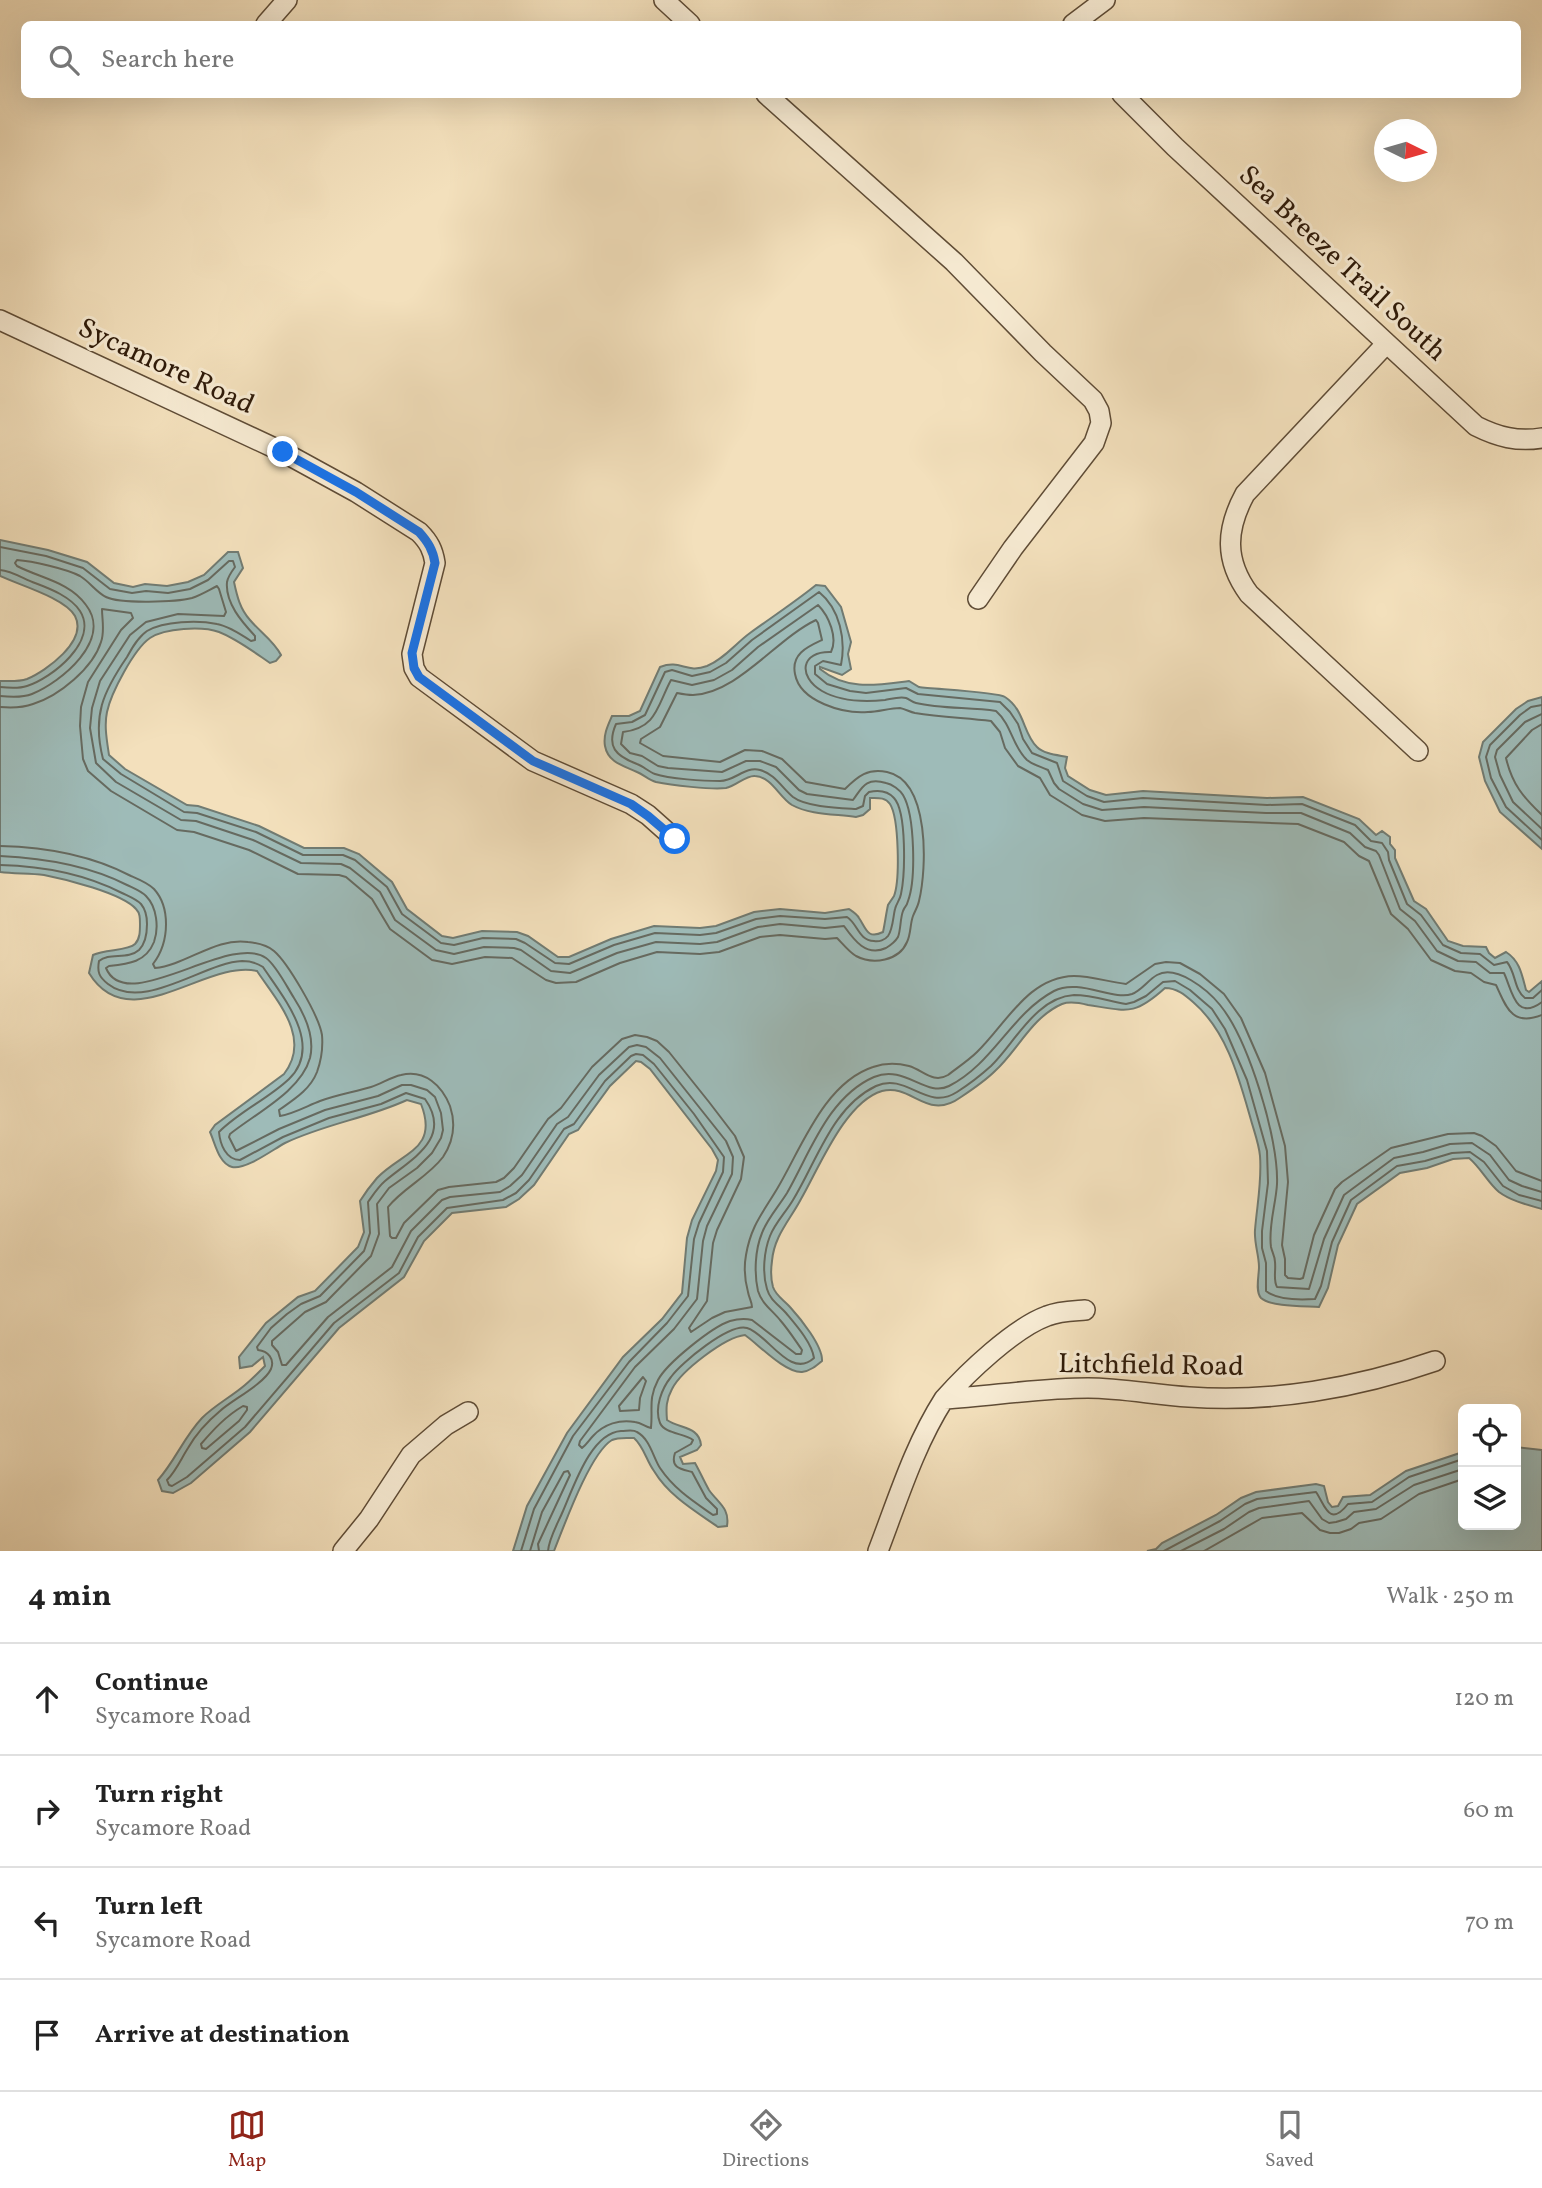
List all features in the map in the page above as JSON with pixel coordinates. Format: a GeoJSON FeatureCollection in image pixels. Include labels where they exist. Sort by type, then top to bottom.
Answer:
{"type":"FeatureCollection","features":[{"type":"Feature","properties":{"kind":"street"},"geometry":{"type":"LineString","coordinates":[[269,21],[287,0]]}},
{"type":"Feature","properties":{"kind":"street"},"geometry":{"type":"LineString","coordinates":[[664,0],[687,21]]}},
{"type":"Feature","properties":{"kind":"street"},"geometry":{"type":"LineString","coordinates":[[1077,21],[1105,0]]}},
{"type":"Feature","properties":{"kind":"street"},"geometry":{"type":"LineString","coordinates":[[770,98],[954,262],[1093,400],[1099,411],[1101,423],[1094,443],[1013,548],[978,599]]}},
{"type":"Feature","properties":{"kind":"street","name":"Sea Breeze Trail South"},"geometry":{"type":"LineString","coordinates":[[1126,98],[1185,157],[1476,426],[1506,439],[1542,438]]}},
{"type":"Feature","properties":{"kind":"street","name":"Sycamore Road"},"geometry":{"type":"LineString","coordinates":[[0,320],[283,452],[356,492],[419,532],[433,551],[435,563],[412,653],[414,668],[419,677],[533,761],[631,804],[675,839]]}},
{"type":"Feature","properties":{"kind":"street"},"geometry":{"type":"LineString","coordinates":[[1386,344],[1245,494],[1231,527],[1230,548],[1236,572],[1248,594],[1418,751]]}},
{"type":"Feature","properties":{"kind":"street"},"geometry":{"type":"LineString","coordinates":[[878,1551],[917,1447],[944,1399],[977,1365],[1028,1325],[1045,1316],[1085,1310]]}},
{"type":"Feature","properties":{"kind":"street","name":"Litchfield Road"},"geometry":{"type":"LineString","coordinates":[[944,1399],[1086,1388],[1232,1399],[1285,1395],[1362,1383],[1435,1361]]}},
{"type":"Feature","properties":{"kind":"street"},"geometry":{"type":"LineString","coordinates":[[343,1551],[369,1519],[411,1455],[446,1425],[468,1412]]}},
{"type":"Feature","properties":{"kind":"water"},"geometry":{"type":"Polygon","coordinates":[[[0,540],[87,562],[114,583],[133,587],[188,582],[204,575],[228,552],[238,552],[243,568],[234,582],[241,607],[281,655],[270,663],[232,638],[203,629],[174,630],[150,638],[130,661],[109,704],[106,734],[109,755],[125,769],[187,805],[198,806],[259,826],[304,848],[344,848],[359,854],[392,882],[407,909],[442,936],[453,938],[482,931],[517,932],[528,936],[558,957],[569,957],[611,939],[654,926],[716,926],[754,912],[780,909],[825,913],[849,909],[857,915],[870,934],[883,932],[888,905],[896,888],[898,864],[893,811],[886,800],[870,798],[870,809],[856,817],[799,808],[787,801],[761,777],[748,777],[726,788],[656,782],[613,760],[605,746],[605,734],[612,716],[629,716],[640,711],[660,667],[707,666],[816,585],[825,586],[841,607],[851,642],[848,654],[851,669],[842,675],[820,669],[841,681],[863,685],[909,681],[919,687],[1005,697],[1016,708],[1037,747],[1047,753],[1067,757],[1065,768],[1068,776],[1090,790],[1106,795],[1143,791],[1267,798],[1303,797],[1359,819],[1376,835],[1382,831],[1390,837],[1395,858],[1414,901],[1426,909],[1448,941],[1463,946],[1486,947],[1495,958],[1506,952],[1517,964],[1529,992],[1542,981],[1542,1209],[1499,1192],[1469,1158],[1453,1159],[1400,1173],[1357,1204],[1338,1245],[1328,1288],[1319,1307],[1280,1305],[1266,1301],[1258,1292],[1259,1262],[1255,1235],[1260,1175],[1259,1147],[1236,1072],[1215,1027],[1190,999],[1169,988],[1165,988],[1146,1003],[1130,1009],[1062,1004],[1034,1025],[991,1075],[949,1104],[929,1104],[902,1092],[882,1091],[856,1108],[834,1138],[779,1236],[772,1264],[774,1290],[810,1332],[819,1348],[822,1361],[808,1371],[795,1371],[780,1363],[745,1335],[726,1342],[704,1356],[684,1373],[672,1389],[667,1404],[667,1420],[693,1431],[701,1445],[697,1450],[680,1457],[683,1464],[695,1463],[709,1490],[725,1510],[727,1526],[718,1527],[683,1502],[660,1480],[634,1438],[620,1438],[612,1440],[595,1459],[578,1491],[554,1551],[513,1551],[527,1506],[567,1433],[623,1357],[662,1319],[682,1293],[687,1238],[692,1220],[716,1171],[718,1160],[712,1149],[650,1069],[636,1061],[610,1086],[578,1130],[569,1134],[534,1185],[519,1199],[506,1207],[452,1213],[424,1241],[404,1277],[339,1328],[250,1432],[191,1483],[173,1493],[162,1491],[158,1480],[196,1425],[265,1366],[263,1357],[252,1366],[240,1368],[239,1357],[266,1323],[298,1297],[315,1291],[358,1247],[364,1232],[360,1201],[377,1178],[422,1141],[425,1119],[421,1104],[407,1100],[300,1136],[244,1166],[228,1165],[221,1158],[210,1132],[215,1125],[284,1074],[292,1060],[294,1047],[293,1033],[282,1007],[257,971],[237,970],[146,998],[125,999],[106,991],[89,973],[93,955],[127,948],[137,942],[140,922],[136,909],[106,892],[79,883],[44,875],[0,872],[0,681],[24,680],[54,662],[71,645],[77,626],[75,616],[62,603],[0,576],[0,540]]]}},
{"type":"Feature","properties":{"kind":"water"},"geometry":{"type":"Polygon","coordinates":[[[1542,697],[1542,849],[1500,812],[1485,781],[1479,757],[1483,742],[1516,709],[1528,701],[1542,697]]]}},
{"type":"Feature","properties":{"kind":"water"},"geometry":{"type":"Polygon","coordinates":[[[1521,1448],[1542,1450],[1542,1551],[1147,1551],[1156,1549],[1162,1543],[1256,1492],[1316,1484],[1324,1486],[1332,1507],[1338,1506],[1343,1497],[1370,1495],[1406,1471],[1458,1454],[1458,1530],[1521,1530],[1521,1448]]]}},
{"type":"Feature","properties":{"kind":"route"},"geometry":{"type":"LineString","coordinates":[[283,452],[356,492],[419,532],[427,540],[435,563],[412,653],[414,668],[419,677],[533,761],[631,804],[675,839]]}}]}
